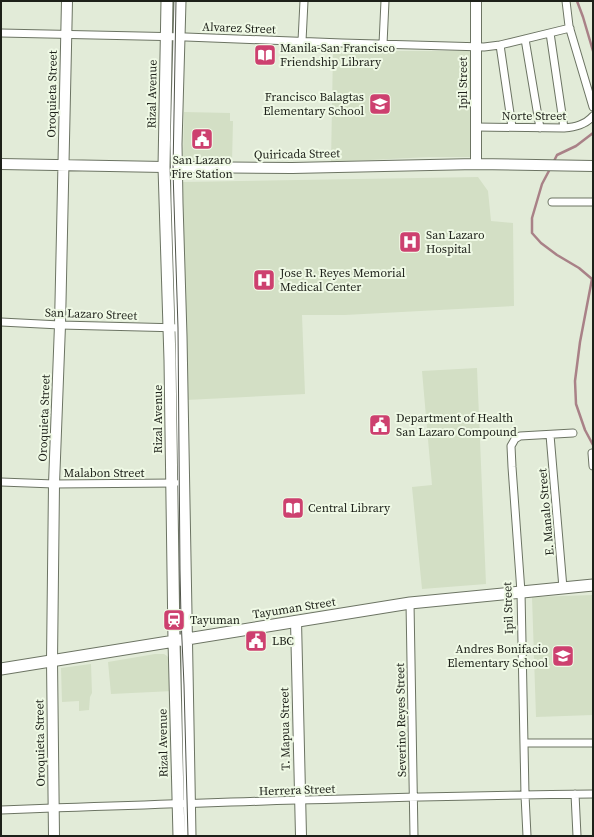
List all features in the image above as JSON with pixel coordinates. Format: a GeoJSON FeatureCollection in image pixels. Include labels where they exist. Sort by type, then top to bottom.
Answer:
{"type":"FeatureCollection","features":[{"type":"Feature","properties":{"kind":"main road","name":"Rizal Avenue"},"geometry":{"type":"LineString","coordinates":[[167,1],[164,167],[169,327],[179,836]]}},
{"type":"Feature","properties":{"kind":"main road","name":"Rizal Avenue"},"geometry":{"type":"LineString","coordinates":[[180,1],[176,144],[181,328],[190,836]]}},
{"type":"Feature","properties":{"kind":"main road"},"geometry":{"type":"LineString","coordinates":[[164,144],[176,144]]}},
{"type":"Feature","properties":{"kind":"main road","name":"Tayuman Street"},"geometry":{"type":"LineString","coordinates":[[1,669],[410,603],[593,585]]}},
{"type":"Feature","properties":{"kind":"street","name":"Oroquieta Street"},"geometry":{"type":"LineString","coordinates":[[54,836],[52,661],[54,484],[60,325],[66,1]]}},
{"type":"Feature","properties":{"kind":"street"},"geometry":{"type":"LineString","coordinates":[[302,41],[304,1]]}},
{"type":"Feature","properties":{"kind":"street"},"geometry":{"type":"LineString","coordinates":[[383,44],[385,1]]}},
{"type":"Feature","properties":{"kind":"street","name":"Ipil Street"},"geometry":{"type":"LineString","coordinates":[[476,1],[476,164]]}},
{"type":"Feature","properties":{"kind":"street"},"geometry":{"type":"LineString","coordinates":[[566,1],[570,28],[593,107]]}},
{"type":"Feature","properties":{"kind":"street","name":"Alvarez Street"},"geometry":{"type":"LineString","coordinates":[[1,33],[166,36],[484,47],[500,45],[570,28]]}},
{"type":"Feature","properties":{"kind":"street"},"geometry":{"type":"LineString","coordinates":[[550,33],[564,128]]}},
{"type":"Feature","properties":{"kind":"street"},"geometry":{"type":"LineString","coordinates":[[525,39],[540,128]]}},
{"type":"Feature","properties":{"kind":"street"},"geometry":{"type":"LineString","coordinates":[[500,45],[512,127]]}},
{"type":"Feature","properties":{"kind":"street","name":"Norte Street"},"geometry":{"type":"LineString","coordinates":[[476,127],[564,128],[581,125],[592,118]]}},
{"type":"Feature","properties":{"kind":"street","name":"Quiricada Street"},"geometry":{"type":"LineString","coordinates":[[1,164],[292,168],[476,164],[593,166]]}},
{"type":"Feature","properties":{"kind":"street"},"geometry":{"type":"LineString","coordinates":[[552,202],[593,202]]}},
{"type":"Feature","properties":{"kind":"street","name":"San Lazaro Street"},"geometry":{"type":"LineString","coordinates":[[1,322],[181,328]]}},
{"type":"Feature","properties":{"kind":"street","name":"Ipil Street"},"geometry":{"type":"LineString","coordinates":[[527,836],[521,592],[512,467],[512,446],[515,439],[520,436],[573,433]]}},
{"type":"Feature","properties":{"kind":"street","name":"E. Manalo Street"},"geometry":{"type":"LineString","coordinates":[[550,435],[563,588]]}},
{"type":"Feature","properties":{"kind":"street"},"geometry":{"type":"LineString","coordinates":[[592,453],[593,466]]}},
{"type":"Feature","properties":{"kind":"street","name":"Malabon Street"},"geometry":{"type":"LineString","coordinates":[[1,482],[54,484],[183,483]]}},
{"type":"Feature","properties":{"kind":"street","name":"Severino Reyes Street"},"geometry":{"type":"LineString","coordinates":[[410,603],[414,836]]}},
{"type":"Feature","properties":{"kind":"street","name":"T. Mapua Street"},"geometry":{"type":"LineString","coordinates":[[296,621],[301,836]]}},
{"type":"Feature","properties":{"kind":"street"},"geometry":{"type":"LineString","coordinates":[[525,743],[593,742]]}},
{"type":"Feature","properties":{"kind":"street"},"geometry":{"type":"LineString","coordinates":[[576,794],[577,836]]}},
{"type":"Feature","properties":{"kind":"street","name":"Herrera Street"},"geometry":{"type":"LineString","coordinates":[[1,810],[178,804],[593,794]]}},
{"type":"Feature","properties":{"kind":"shaded area","name":"Francisco Balagtas Elementary School"},"geometry":{"type":"Polygon","coordinates":[[[333,51],[472,51],[475,157],[429,157],[331,162],[333,51]]]}},
{"type":"Feature","properties":{"kind":"shaded area"},"geometry":{"type":"Polygon","coordinates":[[[184,112],[230,113],[230,121],[233,121],[232,162],[183,160],[184,112]]]}},
{"type":"Feature","properties":{"kind":"shaded area"},"geometry":{"type":"Polygon","coordinates":[[[478,177],[488,191],[491,221],[513,223],[514,306],[345,315],[302,315],[305,394],[186,400],[183,182],[478,177]]]}},
{"type":"Feature","properties":{"kind":"shaded area"},"geometry":{"type":"Polygon","coordinates":[[[477,368],[486,584],[422,589],[412,487],[432,485],[422,371],[477,368]]]}},
{"type":"Feature","properties":{"kind":"shaded area","name":"Andres Bonifacio Elementary School"},"geometry":{"type":"Polygon","coordinates":[[[593,595],[593,715],[536,717],[532,597],[593,595]]]}},
{"type":"Feature","properties":{"kind":"shaded area"},"geometry":{"type":"Polygon","coordinates":[[[155,654],[164,654],[169,659],[173,691],[111,694],[108,662],[155,654]]]}},
{"type":"Feature","properties":{"kind":"shaded area"},"geometry":{"type":"Polygon","coordinates":[[[91,664],[92,693],[90,697],[89,710],[79,711],[79,701],[62,702],[61,668],[91,664]]]}},
{"type":"Feature","properties":{"kind":"waterway"},"geometry":{"type":"LineString","coordinates":[[577,1],[593,51]]}},
{"type":"Feature","properties":{"kind":"waterway"},"geometry":{"type":"LineString","coordinates":[[553,163],[557,155],[576,146],[593,133]]}},
{"type":"Feature","properties":{"kind":"waterway"},"geometry":{"type":"LineString","coordinates":[[551,167],[542,184],[532,218],[532,233],[541,243],[557,255],[579,268],[592,279],[580,342],[575,381],[576,404],[585,430],[593,445]]}},
{"type":"Feature","properties":{"kind":"tram line"},"geometry":{"type":"LineString","coordinates":[[176,1],[173,171],[178,328],[181,618],[188,836]]}},
{"type":"Feature","properties":{"kind":"place","name":"Manila-San Francisco Friendship Library"},"geometry":{"type":"Point","coordinates":[265,55]}},
{"type":"Feature","properties":{"kind":"place","name":"Francisco Balagtas Elementary School"},"geometry":{"type":"Point","coordinates":[380,104]}},
{"type":"Feature","properties":{"kind":"place","name":"San Lazaro Fire Station"},"geometry":{"type":"Point","coordinates":[202,139]}},
{"type":"Feature","properties":{"kind":"place","name":"San Lazaro Hospital"},"geometry":{"type":"Point","coordinates":[410,242]}},
{"type":"Feature","properties":{"kind":"place","name":"Jose R. Reyes Memorial Medical Center"},"geometry":{"type":"Point","coordinates":[264,280]}},
{"type":"Feature","properties":{"kind":"place","name":"Department of Health San Lazaro Compound"},"geometry":{"type":"Point","coordinates":[380,425]}},
{"type":"Feature","properties":{"kind":"place","name":"Central Library"},"geometry":{"type":"Point","coordinates":[293,508]}},
{"type":"Feature","properties":{"kind":"place","name":"Tayuman"},"geometry":{"type":"Point","coordinates":[174,620]}},
{"type":"Feature","properties":{"kind":"place","name":"LBC"},"geometry":{"type":"Point","coordinates":[256,641]}},
{"type":"Feature","properties":{"kind":"place","name":"Andres Bonifacio Elementary School"},"geometry":{"type":"Point","coordinates":[563,656]}}]}
